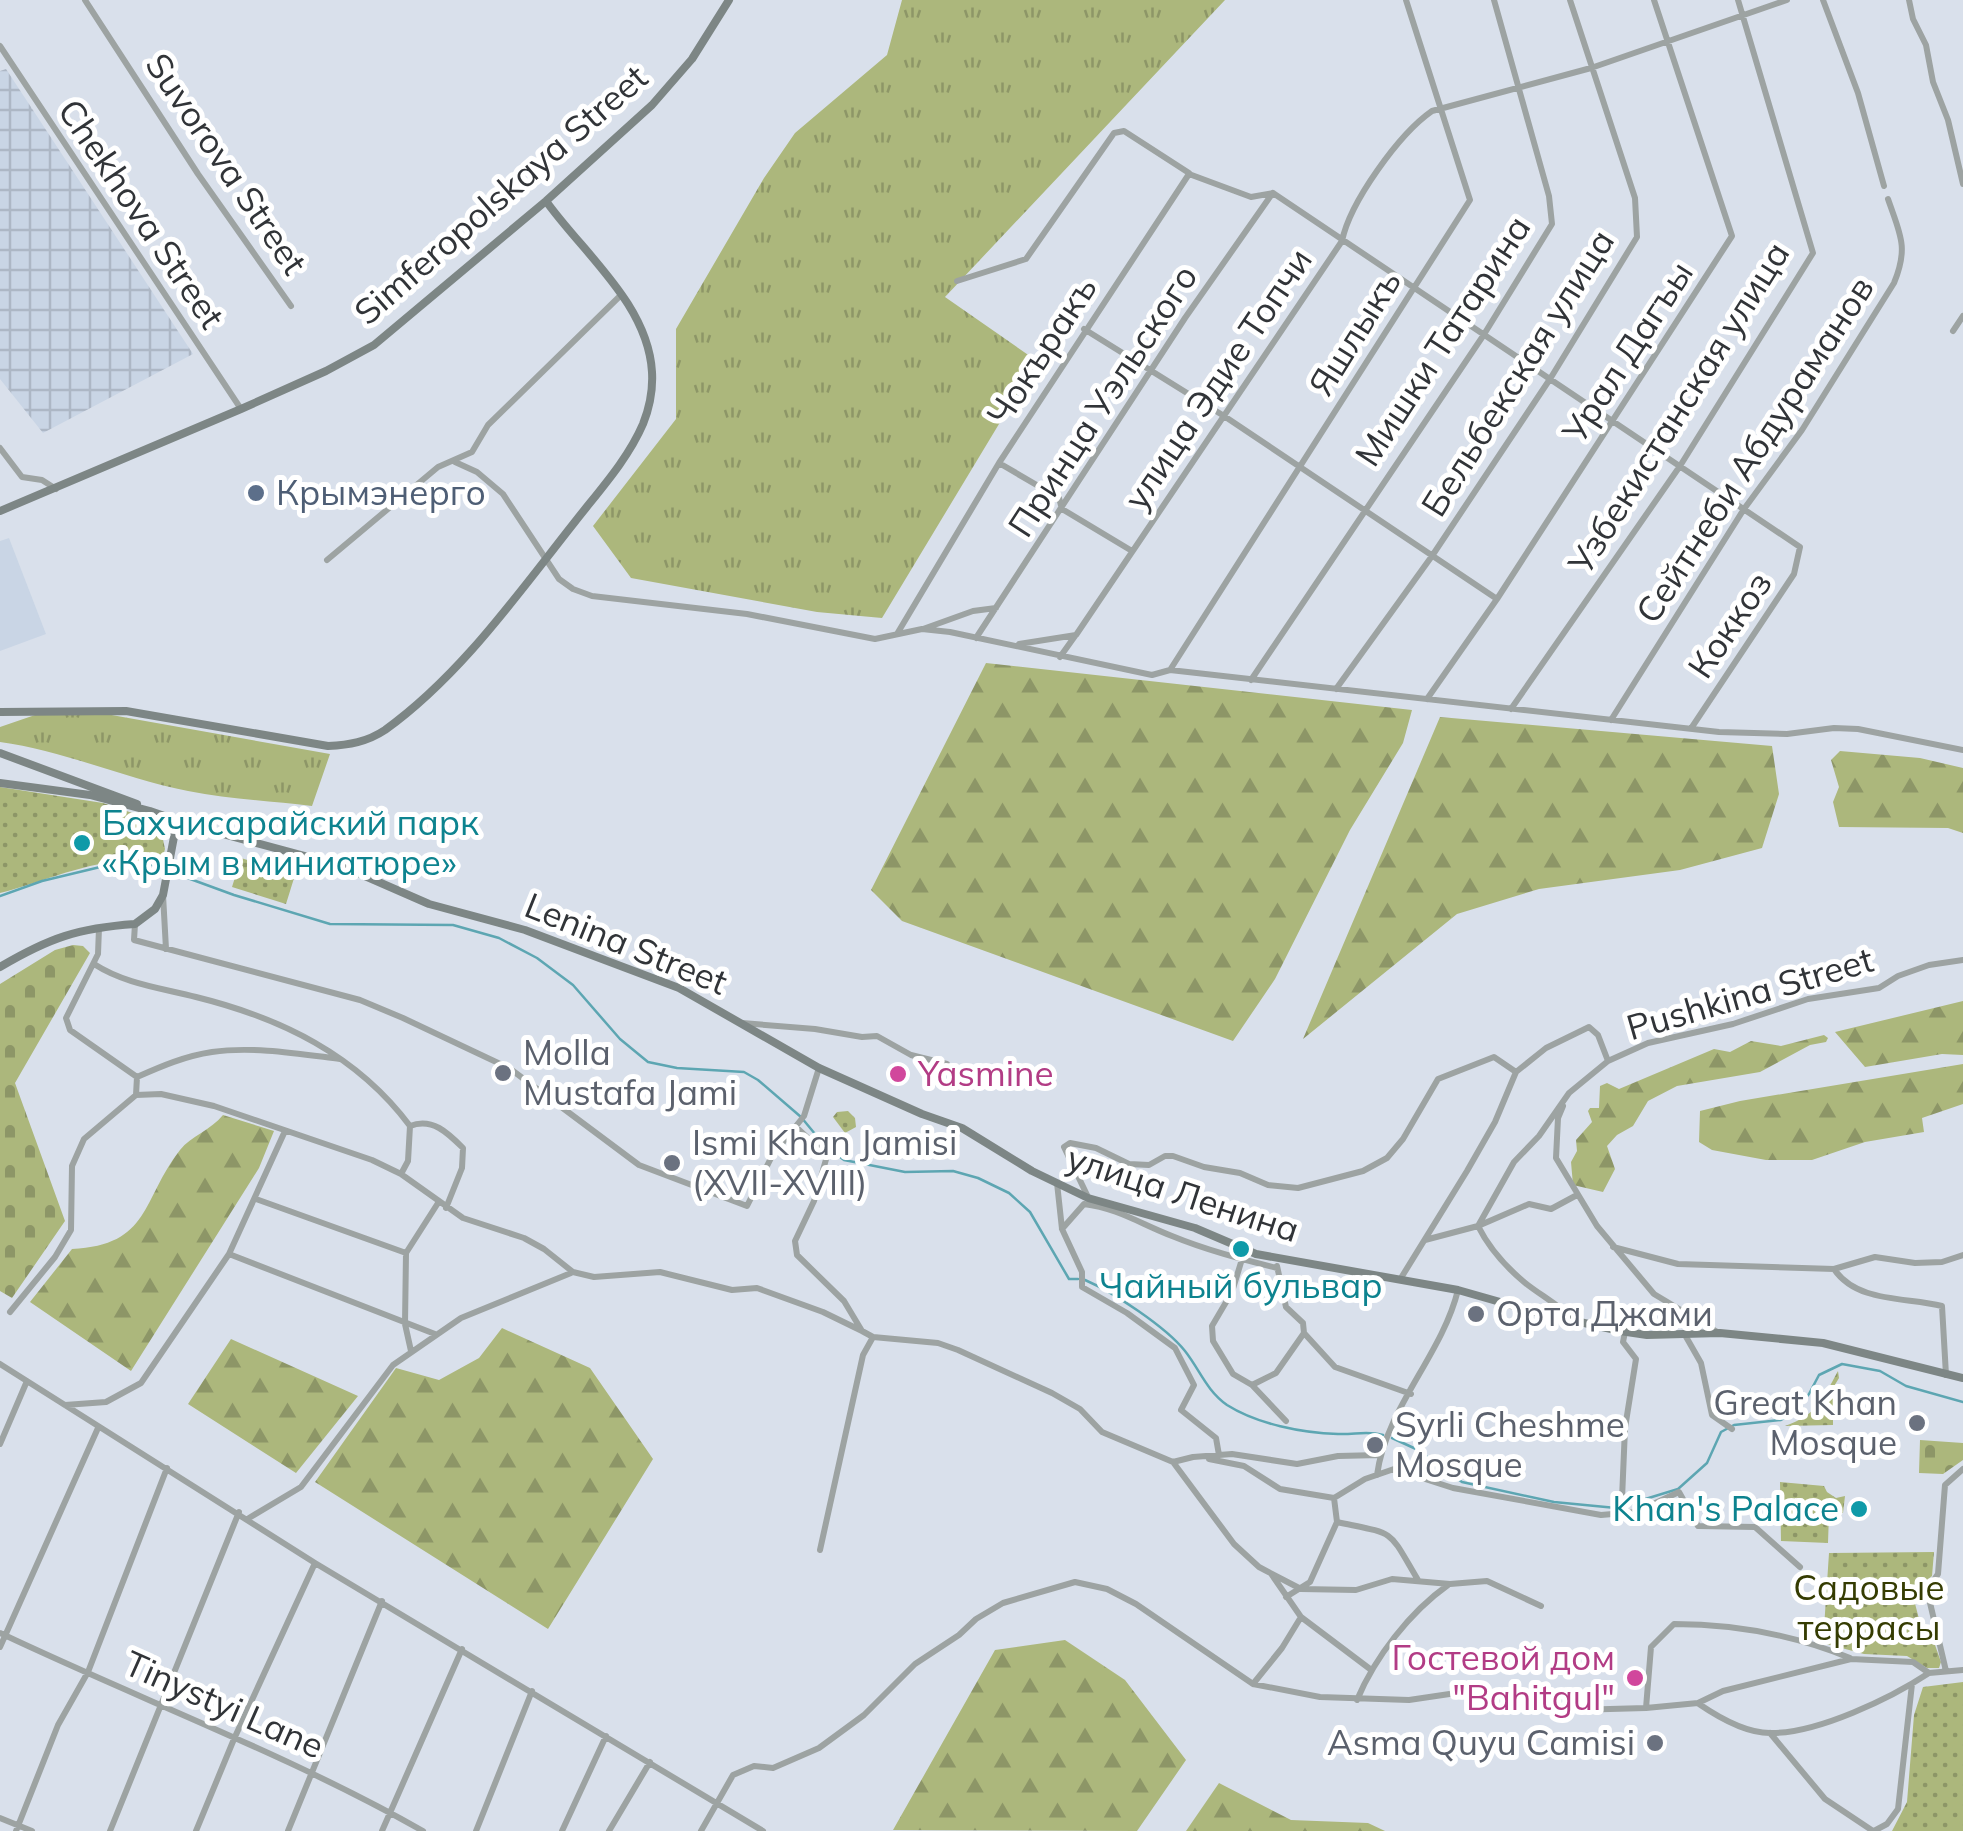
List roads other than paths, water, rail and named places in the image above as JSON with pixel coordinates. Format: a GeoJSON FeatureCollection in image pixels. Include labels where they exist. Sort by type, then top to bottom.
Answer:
{"type":"FeatureCollection","features":[{"type":"Feature","properties":{"kind":"main road","name":"Simferopolskaya Street"},"geometry":{"type":"LineString","coordinates":[[0,511],[240,410],[374,345],[652,106],[692,58],[729,0]]}},
{"type":"Feature","properties":{"kind":"main road"},"geometry":{"type":"LineString","coordinates":[[0,712],[126,711],[302,743],[351,745],[384,730],[414,706],[474,647],[623,460],[644,423],[652,374],[634,314],[546,201]]}},
{"type":"Feature","properties":{"kind":"main road"},"geometry":{"type":"LineString","coordinates":[[0,753],[150,811]]}},
{"type":"Feature","properties":{"kind":"main road","name":"Lenina Street"},"geometry":{"type":"LineString","coordinates":[[0,782],[90,795],[342,866],[428,904],[525,930],[679,988],[820,1068]]}},
{"type":"Feature","properties":{"kind":"main road"},"geometry":{"type":"LineString","coordinates":[[0,967],[43,942],[135,924],[163,894],[177,822]]}},
{"type":"Feature","properties":{"kind":"main road","name":"улица Ленина"},"geometry":{"type":"LineString","coordinates":[[820,1068],[962,1128],[1088,1198],[1195,1228],[1278,1264],[1400,1278],[1625,1332],[1720,1334],[1860,1350],[1963,1378]]}},
{"type":"Feature","properties":{"kind":"street","name":"Suvorova Street"},"geometry":{"type":"LineString","coordinates":[[85,0],[198,174],[291,306]]}},
{"type":"Feature","properties":{"kind":"street","name":"Яшлыкъ"},"geometry":{"type":"LineString","coordinates":[[1170,670],[1470,200],[1406,0]]}},
{"type":"Feature","properties":{"kind":"street","name":"Мишки Татарина"},"geometry":{"type":"LineString","coordinates":[[1251,680],[1482,336],[1552,224],[1550,196],[1494,0]]}},
{"type":"Feature","properties":{"kind":"street","name":"Бельбекская улица"},"geometry":{"type":"LineString","coordinates":[[1336,690],[1432,556],[1550,379],[1637,237],[1635,198],[1570,0]]}},
{"type":"Feature","properties":{"kind":"street","name":"Урал Дагъы"},"geometry":{"type":"LineString","coordinates":[[1426,700],[1498,599],[1732,236],[1654,0]]}},
{"type":"Feature","properties":{"kind":"street","name":"Узбекистанская улица"},"geometry":{"type":"LineString","coordinates":[[1511,709],[1680,466],[1813,252],[1738,0]]}},
{"type":"Feature","properties":{"kind":"street","name":"улица Эдие Топчи"},"geometry":{"type":"LineString","coordinates":[[1060,656],[1342,241],[1346,224],[1387,158],[1418,121],[1432,111],[1591,68],[1786,0]]}},
{"type":"Feature","properties":{"kind":"street"},"geometry":{"type":"LineString","coordinates":[[1823,0],[1858,93],[1884,186]]}},
{"type":"Feature","properties":{"kind":"street"},"geometry":{"type":"LineString","coordinates":[[1909,0],[1926,45],[1963,184]]}},
{"type":"Feature","properties":{"kind":"street","name":"Chekhova Street"},"geometry":{"type":"LineString","coordinates":[[0,46],[240,410]]}},
{"type":"Feature","properties":{"kind":"street"},"geometry":{"type":"LineString","coordinates":[[957,282],[1026,259],[1114,134],[1124,131],[1189,174],[1251,197],[1272,192],[1744,509]]}},
{"type":"Feature","properties":{"kind":"street","name":"Чокъракъ"},"geometry":{"type":"LineString","coordinates":[[896,635],[998,464],[1189,174]]}},
{"type":"Feature","properties":{"kind":"street","name":"Принца Уэльского"},"geometry":{"type":"LineString","coordinates":[[976,638],[1272,192]]}},
{"type":"Feature","properties":{"kind":"street","name":"Сейтнеби Абдураманов"},"geometry":{"type":"LineString","coordinates":[[1611,720],[1744,509],[1802,430],[1894,284],[1904,245],[1888,198]]}},
{"type":"Feature","properties":{"kind":"street"},"geometry":{"type":"LineString","coordinates":[[328,560],[438,467],[472,452],[488,426],[621,295]]}},
{"type":"Feature","properties":{"kind":"street"},"geometry":{"type":"LineString","coordinates":[[1954,330],[1963,316]]}},
{"type":"Feature","properties":{"kind":"street"},"geometry":{"type":"LineString","coordinates":[[1084,329],[1224,416],[1498,599]]}},
{"type":"Feature","properties":{"kind":"street"},"geometry":{"type":"LineString","coordinates":[[0,448],[22,476],[42,480],[56,489]]}},
{"type":"Feature","properties":{"kind":"street"},"geometry":{"type":"LineString","coordinates":[[472,452],[477,472]]}},
{"type":"Feature","properties":{"kind":"street"},"geometry":{"type":"LineString","coordinates":[[456,462],[477,472],[503,494],[539,545],[544,560],[572,589],[592,596],[747,614],[875,639],[996,608]]}},
{"type":"Feature","properties":{"kind":"street"},"geometry":{"type":"LineString","coordinates":[[998,464],[1059,498],[1062,509],[1132,552]]}},
{"type":"Feature","properties":{"kind":"street","name":"Коккоз"},"geometry":{"type":"LineString","coordinates":[[1692,727],[1794,574],[1800,546],[1744,509]]}},
{"type":"Feature","properties":{"kind":"street"},"geometry":{"type":"LineString","coordinates":[[922,629],[1152,675],[1170,670],[1719,732],[1787,734],[1858,728],[1963,750]]}},
{"type":"Feature","properties":{"kind":"street"},"geometry":{"type":"LineString","coordinates":[[1013,645],[1076,635]]}},
{"type":"Feature","properties":{"kind":"street"},"geometry":{"type":"LineString","coordinates":[[163,894],[166,949]]}},
{"type":"Feature","properties":{"kind":"street"},"geometry":{"type":"LineString","coordinates":[[135,924],[134,940],[360,1000],[403,1018],[509,1068],[639,1165],[747,1206],[772,1156],[800,1122],[820,1068]]}},
{"type":"Feature","properties":{"kind":"street"},"geometry":{"type":"LineString","coordinates":[[99,928],[98,954],[66,1018],[70,1030],[136,1077]]}},
{"type":"Feature","properties":{"kind":"street","name":"Pushkina Street"},"geometry":{"type":"LineString","coordinates":[[1478,1226],[1514,1162],[1539,1136],[1569,1093],[1608,1061],[1648,1043],[1732,1024],[1808,999],[1878,988],[1929,965],[1963,960]]}},
{"type":"Feature","properties":{"kind":"street"},"geometry":{"type":"LineString","coordinates":[[94,964],[115,978],[201,998],[284,1025],[345,1060],[390,1098],[410,1126],[408,1161],[401,1174]]}},
{"type":"Feature","properties":{"kind":"street"},"geometry":{"type":"LineString","coordinates":[[742,1023],[877,1036],[910,1055],[947,1064]]}},
{"type":"Feature","properties":{"kind":"street"},"geometry":{"type":"LineString","coordinates":[[1400,1278],[1494,1122],[1516,1072],[1546,1048],[1589,1026],[1598,1035],[1608,1061]]}},
{"type":"Feature","properties":{"kind":"street"},"geometry":{"type":"LineString","coordinates":[[136,1077],[178,1059],[216,1051],[345,1060]]}},
{"type":"Feature","properties":{"kind":"street"},"geometry":{"type":"LineString","coordinates":[[1088,1198],[1066,1157],[1064,1147],[1070,1143],[1096,1148],[1129,1164],[1149,1165],[1173,1156],[1204,1167],[1240,1173],[1268,1185],[1298,1188],[1364,1171],[1388,1158],[1438,1079],[1494,1057],[1516,1072]]}},
{"type":"Feature","properties":{"kind":"street"},"geometry":{"type":"LineString","coordinates":[[136,1077],[136,1094]]}},
{"type":"Feature","properties":{"kind":"street"},"geometry":{"type":"LineString","coordinates":[[1569,1093],[1558,1118],[1556,1158],[1577,1196],[1613,1247],[1654,1294],[1720,1334]]}},
{"type":"Feature","properties":{"kind":"street"},"geometry":{"type":"LineString","coordinates":[[10,1312],[71,1230],[72,1166],[84,1139],[136,1094],[161,1094],[214,1106],[372,1160],[401,1174],[463,1218],[524,1238],[544,1249],[572,1272],[594,1278],[660,1272],[732,1290],[757,1288],[823,1312],[873,1337],[958,1350],[1052,1393],[1080,1409],[1102,1432],[1172,1462],[1234,1544],[1271,1574],[1301,1590],[1356,1590],[1392,1579],[1450,1584],[1488,1580],[1541,1606]]}},
{"type":"Feature","properties":{"kind":"street"},"geometry":{"type":"LineString","coordinates":[[410,1126],[420,1122],[434,1124],[463,1148],[462,1168],[446,1208]]}},
{"type":"Feature","properties":{"kind":"street"},"geometry":{"type":"LineString","coordinates":[[800,1122],[827,1156],[814,1201],[795,1241],[797,1255],[844,1301],[862,1331]]}},
{"type":"Feature","properties":{"kind":"street"},"geometry":{"type":"LineString","coordinates":[[65,1405],[106,1402],[141,1383],[229,1254],[285,1130]]}},
{"type":"Feature","properties":{"kind":"street"},"geometry":{"type":"LineString","coordinates":[[1056,1183],[1062,1229],[1082,1272],[1082,1287],[1148,1326],[1175,1348],[1194,1385],[1181,1410],[1216,1438],[1219,1455]]}},
{"type":"Feature","properties":{"kind":"street"},"geometry":{"type":"LineString","coordinates":[[1424,1240],[1478,1226],[1529,1204],[1551,1209],[1577,1196]]}},
{"type":"Feature","properties":{"kind":"street"},"geometry":{"type":"LineString","coordinates":[[256,1199],[406,1253]]}},
{"type":"Feature","properties":{"kind":"street"},"geometry":{"type":"LineString","coordinates":[[411,1352],[406,1324],[406,1253],[438,1202]]}},
{"type":"Feature","properties":{"kind":"street"},"geometry":{"type":"LineString","coordinates":[[1062,1229],[1084,1204],[1111,1208],[1169,1235],[1242,1259],[1278,1264],[1286,1307],[1303,1323],[1304,1333],[1335,1367],[1410,1394]]}},
{"type":"Feature","properties":{"kind":"street"},"geometry":{"type":"LineString","coordinates":[[1478,1226],[1506,1266],[1559,1304],[1574,1322]]}},
{"type":"Feature","properties":{"kind":"street"},"geometry":{"type":"LineString","coordinates":[[1613,1247],[1678,1264],[1834,1269],[1875,1257],[1915,1263],[1942,1262],[1963,1254]]}},
{"type":"Feature","properties":{"kind":"street"},"geometry":{"type":"LineString","coordinates":[[229,1254],[437,1334]]}},
{"type":"Feature","properties":{"kind":"street"},"geometry":{"type":"LineString","coordinates":[[1242,1259],[1232,1292],[1212,1326],[1213,1341],[1232,1374],[1252,1385],[1286,1421]]}},
{"type":"Feature","properties":{"kind":"street"},"geometry":{"type":"LineString","coordinates":[[1834,1269],[1851,1287],[1870,1294],[1942,1306],[1946,1375]]}},
{"type":"Feature","properties":{"kind":"street"},"geometry":{"type":"LineString","coordinates":[[248,1518],[301,1487],[393,1365],[461,1318],[572,1272]]}},
{"type":"Feature","properties":{"kind":"street"},"geometry":{"type":"LineString","coordinates":[[1377,1475],[1380,1455],[1452,1316],[1458,1290]]}},
{"type":"Feature","properties":{"kind":"street"},"geometry":{"type":"LineString","coordinates":[[1625,1332],[1623,1342],[1636,1359],[1625,1428],[1622,1499],[1626,1509]]}},
{"type":"Feature","properties":{"kind":"street"},"geometry":{"type":"LineString","coordinates":[[1252,1385],[1276,1373],[1304,1333]]}},
{"type":"Feature","properties":{"kind":"street"},"geometry":{"type":"LineString","coordinates":[[1685,1334],[1701,1363],[1712,1415],[1730,1427]]}},
{"type":"Feature","properties":{"kind":"street"},"geometry":{"type":"LineString","coordinates":[[820,1550],[862,1355],[873,1337]]}},
{"type":"Feature","properties":{"kind":"street"},"geometry":{"type":"LineString","coordinates":[[0,1364],[314,1562],[763,1831]]}},
{"type":"Feature","properties":{"kind":"street"},"geometry":{"type":"LineString","coordinates":[[0,1444],[27,1381]]}},
{"type":"Feature","properties":{"kind":"street"},"geometry":{"type":"LineString","coordinates":[[0,1647],[2,1634],[98,1428]]}},
{"type":"Feature","properties":{"kind":"street"},"geometry":{"type":"LineString","coordinates":[[1172,1462],[1219,1455],[1296,1464],[1338,1456],[1380,1455]]}},
{"type":"Feature","properties":{"kind":"street"},"geometry":{"type":"LineString","coordinates":[[1193,1457],[1244,1466],[1280,1489],[1334,1498],[1394,1469],[1454,1488],[1601,1514],[1679,1492],[1698,1526],[1754,1526],[1800,1567]]}},
{"type":"Feature","properties":{"kind":"street"},"geometry":{"type":"LineString","coordinates":[[18,1828],[58,1725],[88,1672],[167,1468]]}},
{"type":"Feature","properties":{"kind":"street"},"geometry":{"type":"LineString","coordinates":[[1946,1670],[1927,1590],[1938,1574],[1945,1486],[1963,1468]]}},
{"type":"Feature","properties":{"kind":"street"},"geometry":{"type":"LineString","coordinates":[[1286,1597],[1310,1582],[1337,1522],[1334,1498]]}},
{"type":"Feature","properties":{"kind":"street"},"geometry":{"type":"LineString","coordinates":[[110,1831],[239,1512]]}},
{"type":"Feature","properties":{"kind":"street"},"geometry":{"type":"LineString","coordinates":[[1337,1522],[1386,1532],[1395,1538],[1418,1581]]}},
{"type":"Feature","properties":{"kind":"street"},"geometry":{"type":"LineString","coordinates":[[196,1831],[314,1562]]}},
{"type":"Feature","properties":{"kind":"street"},"geometry":{"type":"LineString","coordinates":[[1271,1574],[1301,1617],[1370,1669]]}},
{"type":"Feature","properties":{"kind":"street"},"geometry":{"type":"LineString","coordinates":[[701,1831],[732,1775],[754,1766],[773,1768],[819,1748],[864,1715],[914,1664],[976,1619],[1003,1603],[1075,1582],[1106,1589],[1136,1604],[1253,1684],[1320,1697],[1408,1700],[1462,1692],[1519,1696],[1574,1710],[1646,1708],[1698,1703],[1723,1691],[1851,1659],[1913,1662],[1929,1673]]}},
{"type":"Feature","properties":{"kind":"street"},"geometry":{"type":"LineString","coordinates":[[1357,1700],[1370,1669],[1434,1595],[1450,1584]]}},
{"type":"Feature","properties":{"kind":"street"},"geometry":{"type":"LineString","coordinates":[[288,1831],[382,1601]]}},
{"type":"Feature","properties":{"kind":"street"},"geometry":{"type":"LineString","coordinates":[[1253,1684],[1301,1617]]}},
{"type":"Feature","properties":{"kind":"street"},"geometry":{"type":"LineString","coordinates":[[1646,1708],[1652,1647],[1674,1624],[1733,1625],[1828,1649],[1851,1659]]}},
{"type":"Feature","properties":{"kind":"street","name":"Tinystyi Lane"},"geometry":{"type":"LineString","coordinates":[[2,1634],[313,1772],[423,1831]]}},
{"type":"Feature","properties":{"kind":"street"},"geometry":{"type":"LineString","coordinates":[[382,1831],[462,1649]]}},
{"type":"Feature","properties":{"kind":"street"},"geometry":{"type":"LineString","coordinates":[[1698,1703],[1730,1721],[1770,1733],[1848,1716],[1929,1673],[1963,1670]]}},
{"type":"Feature","properties":{"kind":"street"},"geometry":{"type":"LineString","coordinates":[[1770,1733],[1825,1799],[1874,1831],[1887,1824],[1898,1809],[1912,1684]]}},
{"type":"Feature","properties":{"kind":"street"},"geometry":{"type":"LineString","coordinates":[[476,1831],[532,1691]]}},
{"type":"Feature","properties":{"kind":"street"},"geometry":{"type":"LineString","coordinates":[[562,1831],[606,1736]]}},
{"type":"Feature","properties":{"kind":"street"},"geometry":{"type":"LineString","coordinates":[[609,1831],[650,1762]]}},
{"type":"Feature","properties":{"kind":"street"},"geometry":{"type":"LineString","coordinates":[[0,1818],[32,1831]]}},
{"type":"Feature","properties":{"kind":"waterway"},"geometry":{"type":"LineString","coordinates":[[0,896],[42,881],[121,862],[152,865],[330,924],[453,925],[499,938],[537,958],[573,985],[620,1039],[648,1062],[744,1072],[801,1117],[825,1146],[844,1160],[905,1172],[953,1171],[1009,1193],[1030,1212],[1069,1279],[1078,1279]]}},
{"type":"Feature","properties":{"kind":"waterway"},"geometry":{"type":"LineString","coordinates":[[1085,1280],[1124,1301],[1165,1331],[1185,1351],[1214,1393],[1239,1412],[1295,1429],[1383,1435]]}},
{"type":"Feature","properties":{"kind":"waterway"},"geometry":{"type":"LineString","coordinates":[[1392,1438],[1416,1449],[1462,1482],[1554,1502],[1616,1508],[1678,1489],[1707,1463],[1721,1432],[1734,1425],[1781,1420],[1793,1413],[1819,1375],[1842,1364],[1880,1371],[1906,1386],[1963,1402]]}},
{"type":"Feature","properties":{"kind":"place","name":"Крымэнерго"},"geometry":{"type":"Point","coordinates":[256,493]}},
{"type":"Feature","properties":{"kind":"place","name":"Бахчисарайский парк «Крым в миниатюре»"},"geometry":{"type":"Point","coordinates":[82,843]}},
{"type":"Feature","properties":{"kind":"place","name":"Molla Mustafa Jami"},"geometry":{"type":"Point","coordinates":[503,1073]}},
{"type":"Feature","properties":{"kind":"place","name":"Yasmine"},"geometry":{"type":"Point","coordinates":[898,1074]}},
{"type":"Feature","properties":{"kind":"place","name":"Ismi Khan Jamisi (XVII-XVIII)"},"geometry":{"type":"Point","coordinates":[672,1163]}},
{"type":"Feature","properties":{"kind":"place","name":"Чайный бульвар"},"geometry":{"type":"Point","coordinates":[1241,1249]}},
{"type":"Feature","properties":{"kind":"place","name":"Орта Джами"},"geometry":{"type":"Point","coordinates":[1476,1314]}},
{"type":"Feature","properties":{"kind":"place","name":"Great Khan Mosque"},"geometry":{"type":"Point","coordinates":[1917,1423]}},
{"type":"Feature","properties":{"kind":"place","name":"Syrli Cheshme Mosque"},"geometry":{"type":"Point","coordinates":[1375,1445]}},
{"type":"Feature","properties":{"kind":"place","name":"Khan's Palace"},"geometry":{"type":"Point","coordinates":[1859,1509]}},
{"type":"Feature","properties":{"kind":"place","name":"Гостевой дом \"Bahitgul\""},"geometry":{"type":"Point","coordinates":[1635,1678]}},
{"type":"Feature","properties":{"kind":"place","name":"Asma Quyu Camisi"},"geometry":{"type":"Point","coordinates":[1655,1743]}},
{"type":"Feature","properties":{"kind":"park label","name":"Садовые террасы"},"geometry":{"type":"Point","coordinates":[1869,1608]}}]}
